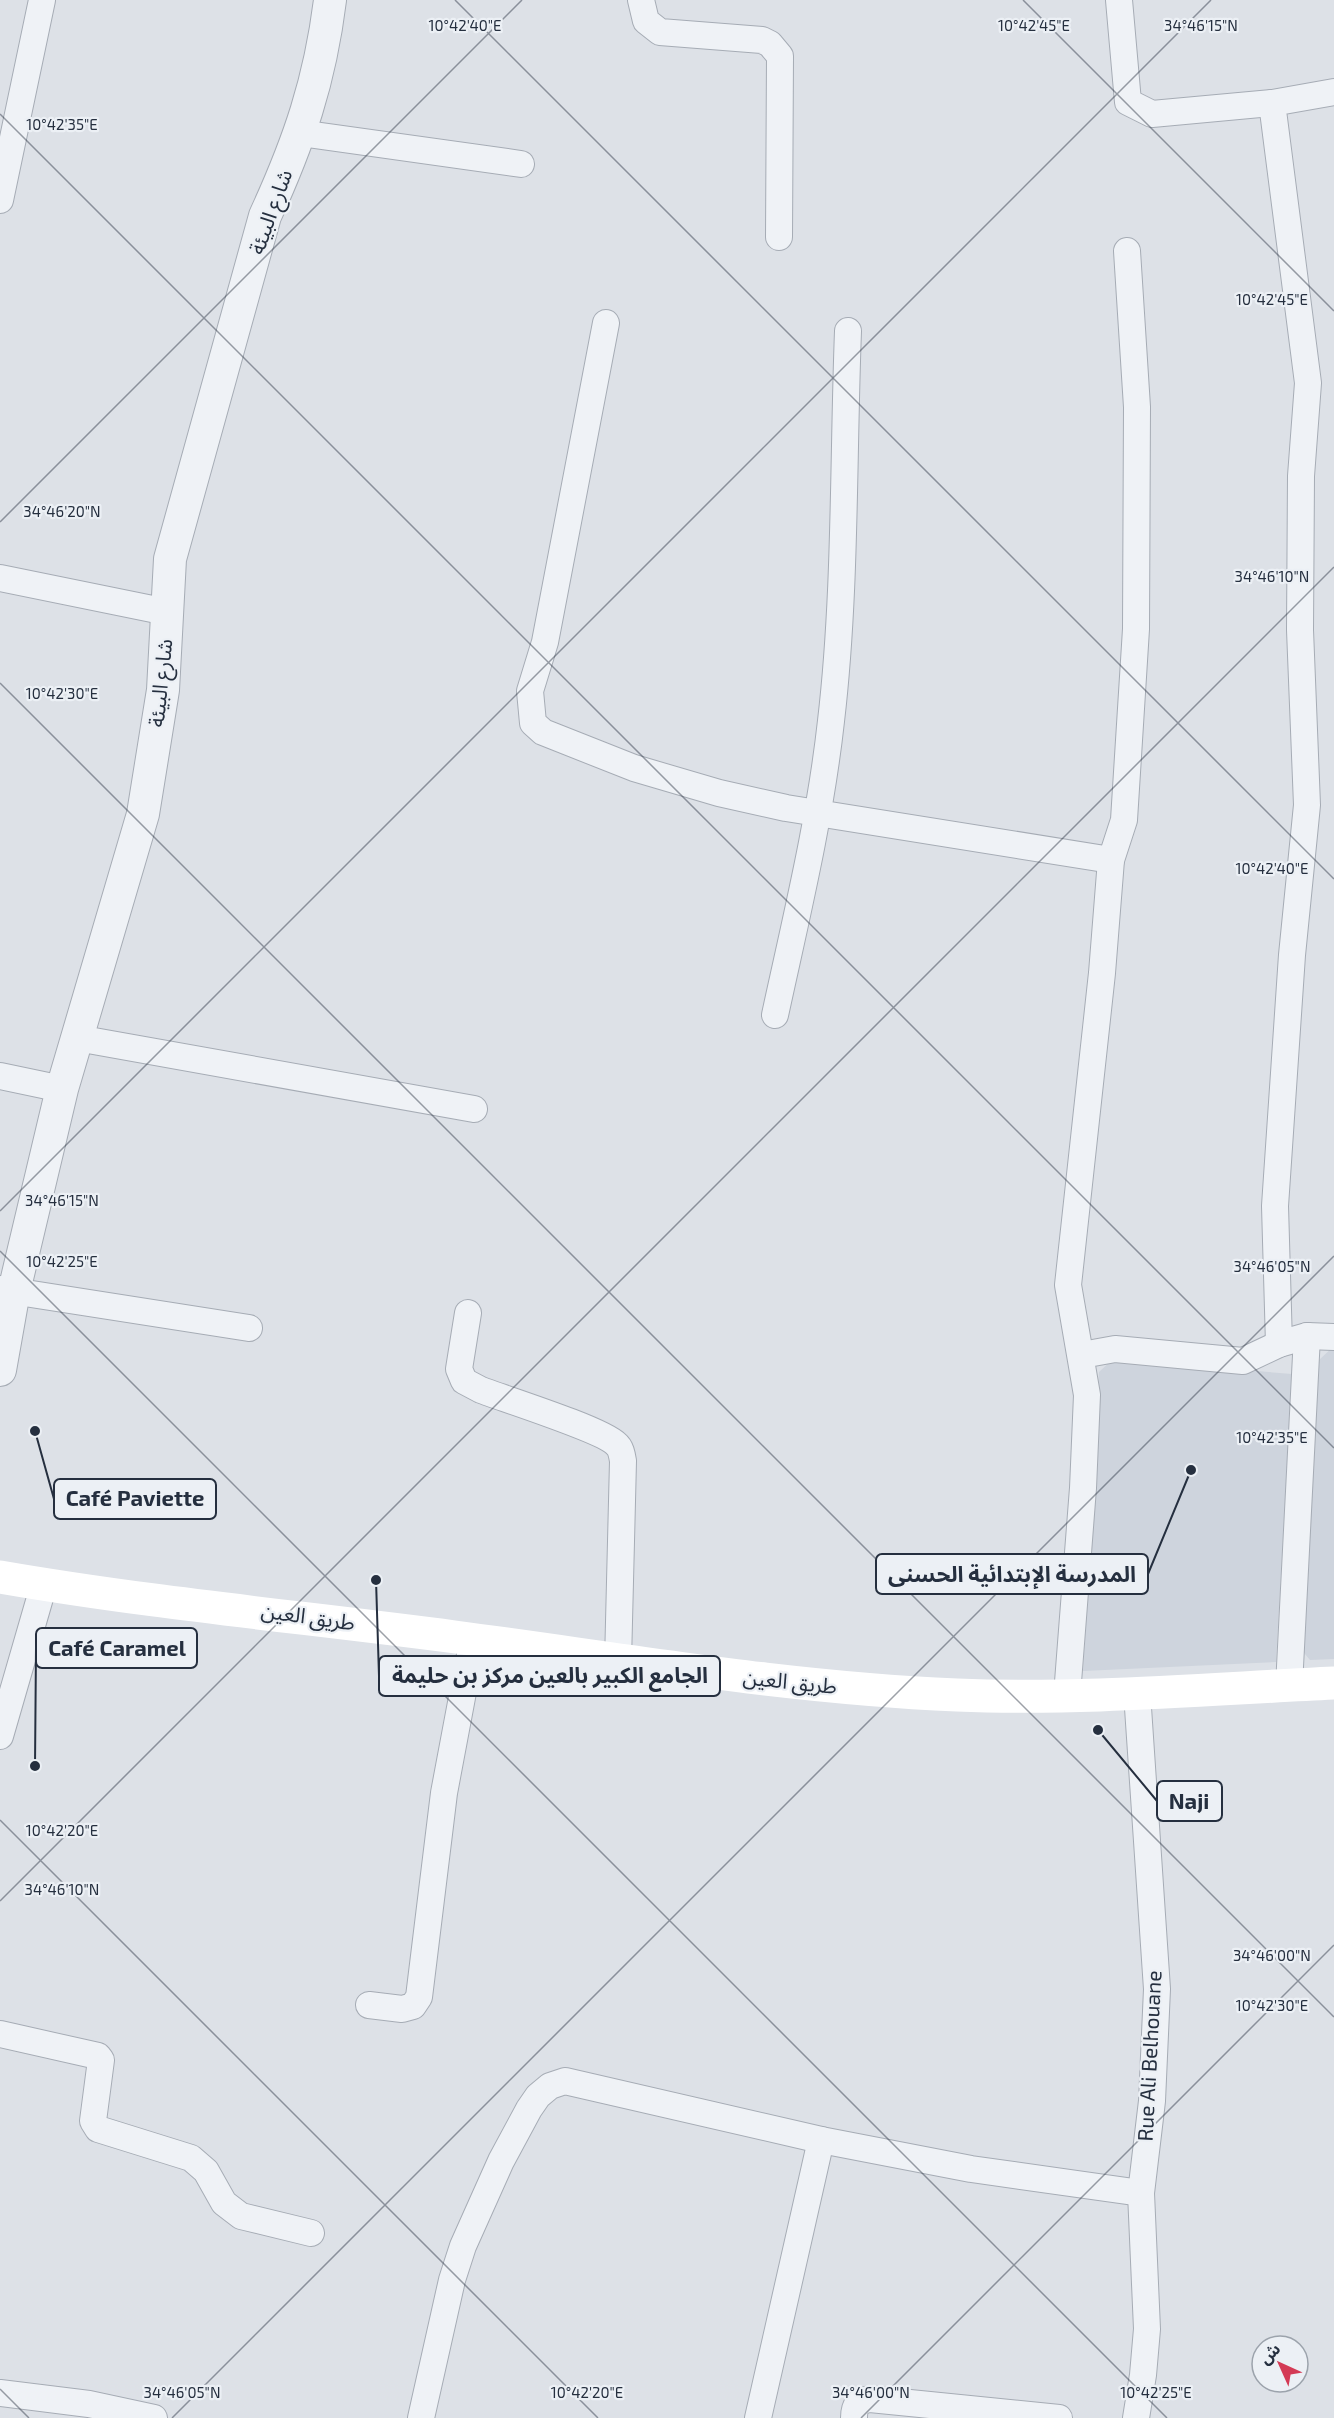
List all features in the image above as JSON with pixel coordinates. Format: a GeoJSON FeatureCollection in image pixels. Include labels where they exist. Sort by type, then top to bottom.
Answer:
{"type":"FeatureCollection","features":[{"type":"Feature","properties":{"kind":"main road","name":"طريق العين"},"geometry":{"type":"LineString","coordinates":[[0,1577],[473,1640],[618,1662],[874,1690],[960,1695],[1067,1695],[1334,1683]]}},
{"type":"Feature","properties":{"kind":"street"},"geometry":{"type":"LineString","coordinates":[[0,200],[42,0]]}},
{"type":"Feature","properties":{"kind":"street","name":"شارع البيئة"},"geometry":{"type":"LineString","coordinates":[[0,1370],[7,1290],[62,1089],[143,814],[163,690],[170,559],[265,216],[310,104],[330,0]]}},
{"type":"Feature","properties":{"kind":"street"},"geometry":{"type":"LineString","coordinates":[[641,0],[646,21],[660,32],[762,40],[770,44],[780,56],[778,237]]}},
{"type":"Feature","properties":{"kind":"street"},"geometry":{"type":"LineString","coordinates":[[1119,0],[1128,102],[1152,114],[1272,103],[1334,92]]}},
{"type":"Feature","properties":{"kind":"street"},"geometry":{"type":"LineString","coordinates":[[1272,103],[1308,382],[1301,476],[1300,618],[1307,805],[1292,955],[1275,1206],[1279,1344]]}},
{"type":"Feature","properties":{"kind":"street"},"geometry":{"type":"LineString","coordinates":[[300,133],[520,164]]}},
{"type":"Feature","properties":{"kind":"street"},"geometry":{"type":"LineString","coordinates":[[1067,1695],[1083,1488],[1087,1395],[1082,1355],[1074,1330],[1068,1285],[1102,973],[1111,861],[1124,820],[1136,629],[1137,407],[1127,251]]}},
{"type":"Feature","properties":{"kind":"street"},"geometry":{"type":"LineString","coordinates":[[606,323],[545,642],[530,691],[533,723],[543,732],[677,782],[819,813],[1111,861]]}},
{"type":"Feature","properties":{"kind":"street"},"geometry":{"type":"LineString","coordinates":[[775,1016],[819,813],[832,720],[839,600],[848,331]]}},
{"type":"Feature","properties":{"kind":"street"},"geometry":{"type":"LineString","coordinates":[[0,578],[167,612]]}},
{"type":"Feature","properties":{"kind":"street"},"geometry":{"type":"LineString","coordinates":[[77,1038],[474,1109]]}},
{"type":"Feature","properties":{"kind":"street"},"geometry":{"type":"LineString","coordinates":[[0,1076],[62,1089]]}},
{"type":"Feature","properties":{"kind":"street"},"geometry":{"type":"LineString","coordinates":[[7,1290],[249,1328]]}},
{"type":"Feature","properties":{"kind":"street"},"geometry":{"type":"LineString","coordinates":[[468,1313],[459,1369],[464,1381],[481,1390],[595,1432],[616,1444],[621,1452],[623,1461],[618,1662]]}},
{"type":"Feature","properties":{"kind":"street"},"geometry":{"type":"LineString","coordinates":[[1289,1686],[1307,1336]]}},
{"type":"Feature","properties":{"kind":"street"},"geometry":{"type":"LineString","coordinates":[[1082,1355],[1115,1349],[1243,1361],[1279,1344],[1307,1336],[1334,1336]]}},
{"type":"Feature","properties":{"kind":"street"},"geometry":{"type":"LineString","coordinates":[[0,1736],[44,1584]]}},
{"type":"Feature","properties":{"kind":"street"},"geometry":{"type":"LineString","coordinates":[[369,2005],[402,2009],[413,2006],[419,1997],[444,1793],[473,1640]]}},
{"type":"Feature","properties":{"kind":"street","name":"Rue Ali Belhouane"},"geometry":{"type":"LineString","coordinates":[[1136,2418],[1147,2329],[1141,2193],[1152,2101],[1157,1989],[1137,1693]]}},
{"type":"Feature","properties":{"kind":"street"},"geometry":{"type":"LineString","coordinates":[[0,2034],[98,2056],[101,2060],[93,2121],[98,2129],[192,2158],[206,2171],[224,2203],[241,2216],[311,2233]]}},
{"type":"Feature","properties":{"kind":"street"},"geometry":{"type":"LineString","coordinates":[[421,2418],[452,2280],[463,2246],[521,2122],[538,2096],[550,2086],[566,2080],[821,2140],[971,2169],[1141,2193]]}},
{"type":"Feature","properties":{"kind":"street"},"geometry":{"type":"LineString","coordinates":[[758,2418],[821,2140]]}},
{"type":"Feature","properties":{"kind":"street"},"geometry":{"type":"LineString","coordinates":[[0,2393],[90,2404],[154,2418]]}},
{"type":"Feature","properties":{"kind":"street"},"geometry":{"type":"LineString","coordinates":[[854,2418],[855,2406],[861,2400],[870,2399],[1059,2418]]}},
{"type":"Feature","properties":{"kind":"shaded area"},"geometry":{"type":"Polygon","coordinates":[[[1334,1346],[1334,1659],[1310,1660],[1300,1648],[1306,1501],[1312,1498],[1313,1487],[1308,1483],[1316,1417],[1318,1361],[1334,1346]]]}},
{"type":"Feature","properties":{"kind":"shaded area"},"geometry":{"type":"Polygon","coordinates":[[[1113,1359],[1292,1374],[1276,1662],[1083,1671],[1088,1583],[1099,1580],[1101,1568],[1090,1566],[1099,1372],[1113,1359]]]}},
{"type":"Feature","properties":{"kind":"place","name":"Café Paviette"},"geometry":{"type":"Point","coordinates":[35,1431]}},
{"type":"Feature","properties":{"kind":"place","name":"المدرسة الإبتدائية الحسنى"},"geometry":{"type":"Point","coordinates":[1191,1470]}},
{"type":"Feature","properties":{"kind":"place","name":"الجامع الكبير بالعين مركز بن حليمة"},"geometry":{"type":"Point","coordinates":[376,1580]}},
{"type":"Feature","properties":{"kind":"place","name":"Naji"},"geometry":{"type":"Point","coordinates":[1098,1730]}},
{"type":"Feature","properties":{"kind":"place","name":"Café Caramel"},"geometry":{"type":"Point","coordinates":[35,1766]}}]}
